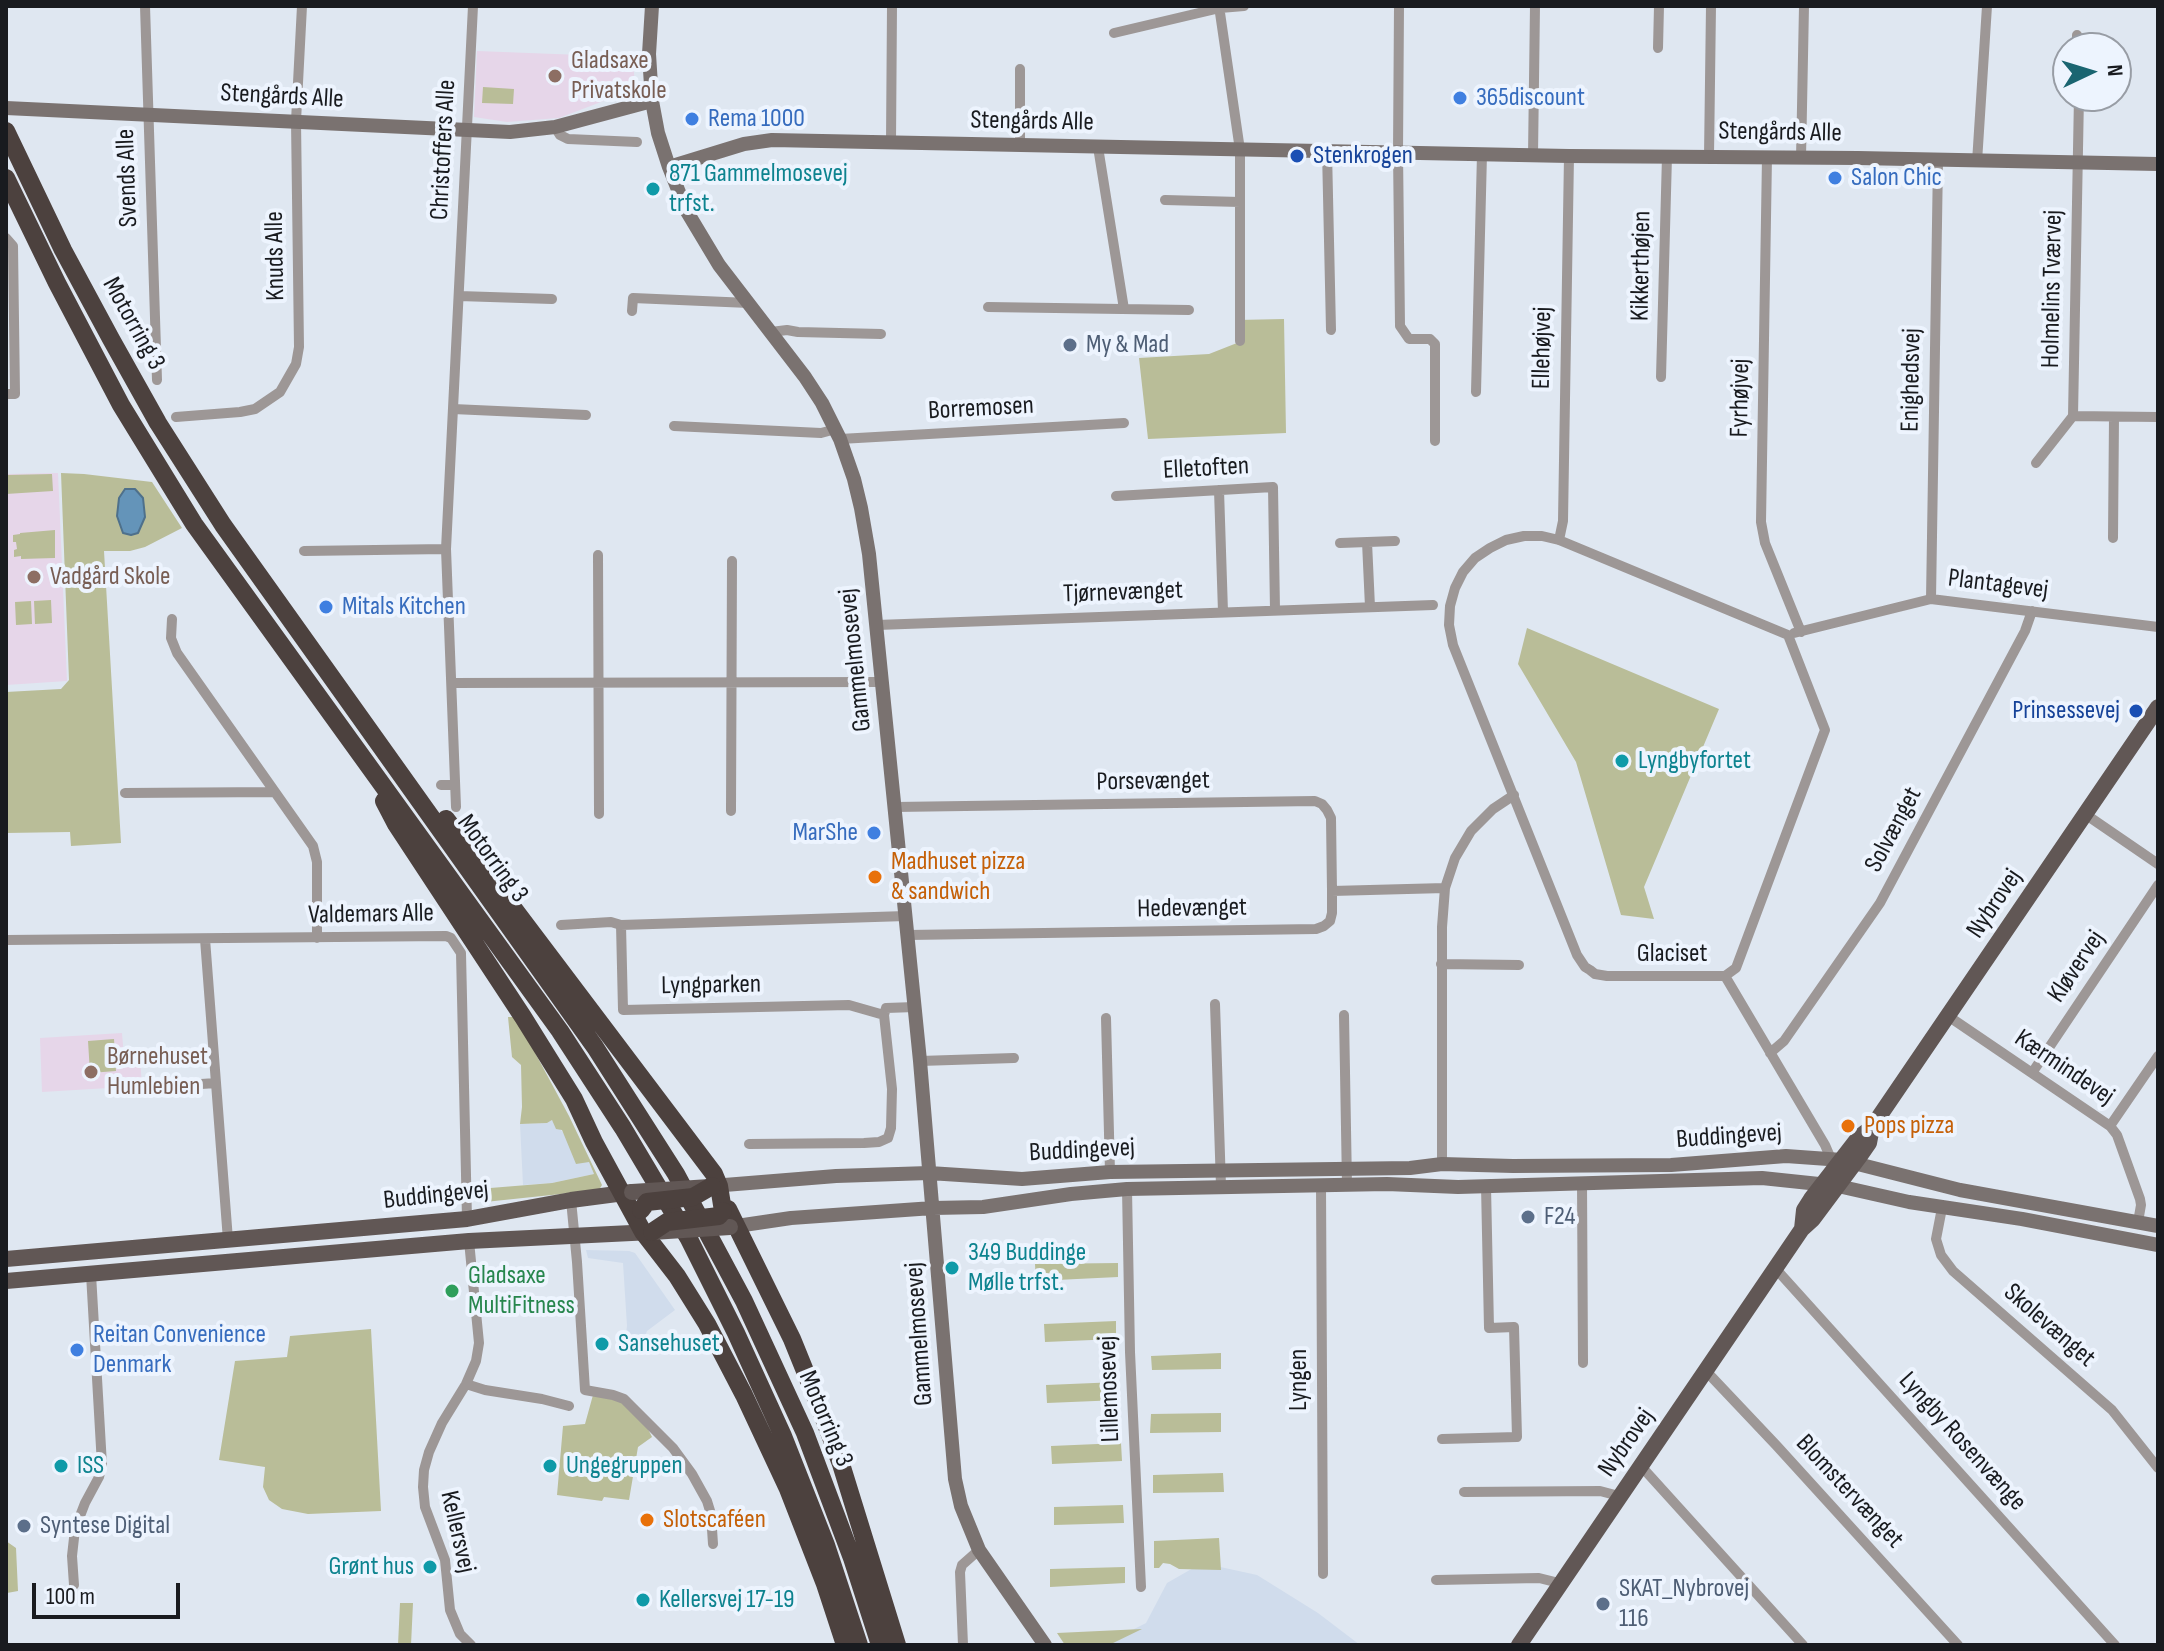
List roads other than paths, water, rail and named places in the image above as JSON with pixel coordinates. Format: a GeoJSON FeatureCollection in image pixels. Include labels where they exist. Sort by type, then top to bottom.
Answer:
{"type":"FeatureCollection","features":[{"type":"Feature","properties":{"kind":"highway","name":"Motorring 3"},"geometry":{"type":"LineString","coordinates":[[6,131],[63,250],[158,423],[223,525],[595,1047],[676,1174],[744,1301],[805,1433],[852,1558],[880,1645]]}},
{"type":"Feature","properties":{"kind":"highway","name":"Motorring 3"},"geometry":{"type":"LineString","coordinates":[[6,178],[121,405],[194,524],[560,1031],[623,1128],[689,1239],[783,1436],[826,1545],[859,1645]]}},
{"type":"Feature","properties":{"kind":"highway"},"geometry":{"type":"LineString","coordinates":[[347,700],[421,785],[714,1174],[724,1206],[792,1339],[820,1408],[841,1464],[897,1645]]}},
{"type":"Feature","properties":{"kind":"highway"},"geometry":{"type":"LineString","coordinates":[[354,743],[396,824],[523,1017],[574,1099],[648,1232],[707,1324],[788,1489],[845,1645]]}},
{"type":"Feature","properties":{"kind":"highway"},"geometry":{"type":"LineString","coordinates":[[648,1232],[641,1210],[647,1202],[693,1197],[724,1206]]}},
{"type":"Feature","properties":{"kind":"highway"},"geometry":{"type":"LineString","coordinates":[[648,1232],[667,1222],[719,1216],[724,1206]]}},
{"type":"Feature","properties":{"kind":"main road","name":"Nybrovej"},"geometry":{"type":"LineString","coordinates":[[1519,1645],[1776,1269],[1802,1229],[1804,1210],[1830,1184],[1859,1137],[1872,1127],[2158,707]]}},
{"type":"Feature","properties":{"kind":"main road","name":"Buddingevej"},"geometry":{"type":"LineString","coordinates":[[6,1259],[467,1219],[627,1193],[724,1206]]}},
{"type":"Feature","properties":{"kind":"main road","name":"Buddingevej"},"geometry":{"type":"LineString","coordinates":[[6,1281],[469,1241],[648,1232]]}},
{"type":"Feature","properties":{"kind":"street","name":"Svends Alle"},"geometry":{"type":"LineString","coordinates":[[145,6],[157,380]]}},
{"type":"Feature","properties":{"kind":"street","name":"Knuds Alle"},"geometry":{"type":"LineString","coordinates":[[176,417],[255,409],[280,392],[296,364],[299,347],[296,121],[302,6]]}},
{"type":"Feature","properties":{"kind":"street","name":"Christoffers Alle"},"geometry":{"type":"LineString","coordinates":[[456,807],[446,549],[473,6]]}},
{"type":"Feature","properties":{"kind":"street","name":"Gammelmosevej"},"geometry":{"type":"LineString","coordinates":[[652,6],[649,54],[652,101],[658,133],[686,210],[710,252],[805,377],[838,434],[861,508],[877,625],[915,1007],[955,1479],[961,1506],[979,1550],[1045,1645]]}},
{"type":"Feature","properties":{"kind":"street"},"geometry":{"type":"LineString","coordinates":[[891,142],[892,6]]}},
{"type":"Feature","properties":{"kind":"street"},"geometry":{"type":"LineString","coordinates":[[1114,33],[1220,7],[1244,6]]}},
{"type":"Feature","properties":{"kind":"street"},"geometry":{"type":"LineString","coordinates":[[1399,6],[1400,326],[1409,339],[1430,339],[1435,344],[1435,441]]}},
{"type":"Feature","properties":{"kind":"street"},"geometry":{"type":"LineString","coordinates":[[1533,155],[1535,6]]}},
{"type":"Feature","properties":{"kind":"street"},"geometry":{"type":"LineString","coordinates":[[1658,48],[1659,6]]}},
{"type":"Feature","properties":{"kind":"street"},"geometry":{"type":"LineString","coordinates":[[1709,156],[1711,6]]}},
{"type":"Feature","properties":{"kind":"street"},"geometry":{"type":"LineString","coordinates":[[1801,158],[1804,6]]}},
{"type":"Feature","properties":{"kind":"street"},"geometry":{"type":"LineString","coordinates":[[1977,162],[1987,6]]}},
{"type":"Feature","properties":{"kind":"street"},"geometry":{"type":"LineString","coordinates":[[1220,7],[1240,150],[1240,341]]}},
{"type":"Feature","properties":{"kind":"street"},"geometry":{"type":"LineString","coordinates":[[1020,69],[1020,145]]}},
{"type":"Feature","properties":{"kind":"street","name":"Stengårds Alle"},"geometry":{"type":"LineString","coordinates":[[6,108],[510,132],[555,127],[652,101]]}},
{"type":"Feature","properties":{"kind":"street"},"geometry":{"type":"LineString","coordinates":[[2077,163],[2079,112]]}},
{"type":"Feature","properties":{"kind":"street","name":"Stengårds Alle"},"geometry":{"type":"LineString","coordinates":[[555,127],[560,135],[568,139],[637,142]]}},
{"type":"Feature","properties":{"kind":"street","name":"Stengårds Alle"},"geometry":{"type":"LineString","coordinates":[[669,167],[744,144],[772,140],[2158,164]]}},
{"type":"Feature","properties":{"kind":"street"},"geometry":{"type":"LineString","coordinates":[[1098,147],[1124,309]]}},
{"type":"Feature","properties":{"kind":"street"},"geometry":{"type":"LineString","coordinates":[[1327,151],[1331,330]]}},
{"type":"Feature","properties":{"kind":"street"},"geometry":{"type":"LineString","coordinates":[[1476,392],[1482,154]]}},
{"type":"Feature","properties":{"kind":"street","name":"Ellehøjvej"},"geometry":{"type":"LineString","coordinates":[[1559,540],[1563,521],[1569,156]]}},
{"type":"Feature","properties":{"kind":"street","name":"Kikkerthøjen"},"geometry":{"type":"LineString","coordinates":[[1661,377],[1667,156]]}},
{"type":"Feature","properties":{"kind":"street","name":"Fyrhøjvej"},"geometry":{"type":"LineString","coordinates":[[1767,157],[1761,522],[1765,543],[1801,632]]}},
{"type":"Feature","properties":{"kind":"street","name":"Enighedsvej"},"geometry":{"type":"LineString","coordinates":[[1931,599],[1938,161]]}},
{"type":"Feature","properties":{"kind":"street","name":"Holmelins Tværvej"},"geometry":{"type":"LineString","coordinates":[[2073,416],[2077,163]]}},
{"type":"Feature","properties":{"kind":"street"},"geometry":{"type":"LineString","coordinates":[[1165,200],[1240,202]]}},
{"type":"Feature","properties":{"kind":"street"},"geometry":{"type":"LineString","coordinates":[[6,238],[13,246],[10,394]]}},
{"type":"Feature","properties":{"kind":"street"},"geometry":{"type":"LineString","coordinates":[[459,296],[552,299]]}},
{"type":"Feature","properties":{"kind":"street"},"geometry":{"type":"LineString","coordinates":[[632,311],[633,298],[749,303]]}},
{"type":"Feature","properties":{"kind":"street"},"geometry":{"type":"LineString","coordinates":[[988,307],[1189,310]]}},
{"type":"Feature","properties":{"kind":"street"},"geometry":{"type":"LineString","coordinates":[[771,332],[881,334]]}},
{"type":"Feature","properties":{"kind":"street"},"geometry":{"type":"LineString","coordinates":[[140,349],[156,349]]}},
{"type":"Feature","properties":{"kind":"street"},"geometry":{"type":"LineString","coordinates":[[453,409],[586,415]]}},
{"type":"Feature","properties":{"kind":"street"},"geometry":{"type":"LineString","coordinates":[[2036,463],[2073,416],[2158,417]]}},
{"type":"Feature","properties":{"kind":"street"},"geometry":{"type":"LineString","coordinates":[[2113,538],[2114,417]]}},
{"type":"Feature","properties":{"kind":"street","name":"Borremosen"},"geometry":{"type":"LineString","coordinates":[[674,426],[838,434],[1124,423]]}},
{"type":"Feature","properties":{"kind":"street","name":"Elletoften"},"geometry":{"type":"LineString","coordinates":[[1116,496],[1273,487],[1275,610]]}},
{"type":"Feature","properties":{"kind":"street"},"geometry":{"type":"LineString","coordinates":[[1219,490],[1223,612]]}},
{"type":"Feature","properties":{"kind":"street","name":"Glaciset"},"geometry":{"type":"LineString","coordinates":[[1542,536],[1559,540],[1788,635],[1825,730],[1736,968],[1725,976],[1595,974],[1585,967],[1577,955],[1453,645],[1449,625],[1450,606],[1463,572],[1475,558],[1506,540],[1542,536]]}},
{"type":"Feature","properties":{"kind":"street"},"geometry":{"type":"LineString","coordinates":[[1340,543],[1395,541]]}},
{"type":"Feature","properties":{"kind":"street"},"geometry":{"type":"LineString","coordinates":[[1367,542],[1370,607]]}},
{"type":"Feature","properties":{"kind":"street"},"geometry":{"type":"LineString","coordinates":[[304,551],[446,549]]}},
{"type":"Feature","properties":{"kind":"street"},"geometry":{"type":"LineString","coordinates":[[598,555],[599,814]]}},
{"type":"Feature","properties":{"kind":"street"},"geometry":{"type":"LineString","coordinates":[[731,811],[732,561]]}},
{"type":"Feature","properties":{"kind":"street","name":"Plantagevej"},"geometry":{"type":"LineString","coordinates":[[1788,635],[1931,599],[2158,627]]}},
{"type":"Feature","properties":{"kind":"street","name":"Tjørnevænget"},"geometry":{"type":"LineString","coordinates":[[877,625],[1433,605]]}},
{"type":"Feature","properties":{"kind":"street","name":"Solvænget"},"geometry":{"type":"LineString","coordinates":[[1770,1053],[1784,1041],[1880,903],[2025,631],[2032,611]]}},
{"type":"Feature","properties":{"kind":"street"},"geometry":{"type":"LineString","coordinates":[[172,619],[171,638],[177,653],[313,846],[316,854],[317,938]]}},
{"type":"Feature","properties":{"kind":"street"},"geometry":{"type":"LineString","coordinates":[[452,683],[882,682]]}},
{"type":"Feature","properties":{"kind":"street"},"geometry":{"type":"LineString","coordinates":[[441,785],[455,785]]}},
{"type":"Feature","properties":{"kind":"street"},"geometry":{"type":"LineString","coordinates":[[125,793],[275,792]]}},
{"type":"Feature","properties":{"kind":"street"},"geometry":{"type":"LineString","coordinates":[[1442,1164],[1441,964],[1445,888],[1455,858],[1471,831],[1493,809],[1514,795]]}},
{"type":"Feature","properties":{"kind":"street","name":"Porsevænget"},"geometry":{"type":"LineString","coordinates":[[895,807],[1315,801],[1322,804],[1331,818],[1332,891]]}},
{"type":"Feature","properties":{"kind":"street"},"geometry":{"type":"LineString","coordinates":[[2085,814],[2158,864]]}},
{"type":"Feature","properties":{"kind":"street","name":"Kløvervej"},"geometry":{"type":"LineString","coordinates":[[2032,1073],[2158,885]]}},
{"type":"Feature","properties":{"kind":"street"},"geometry":{"type":"LineString","coordinates":[[1332,891],[1445,888]]}},
{"type":"Feature","properties":{"kind":"street","name":"Hedevænget"},"geometry":{"type":"LineString","coordinates":[[908,935],[1316,929],[1330,921],[1332,891]]}},
{"type":"Feature","properties":{"kind":"street"},"geometry":{"type":"LineString","coordinates":[[561,925],[906,916]]}},
{"type":"Feature","properties":{"kind":"street","name":"Lyngparken"},"geometry":{"type":"LineString","coordinates":[[621,925],[623,1010],[849,1005],[884,1015]]}},
{"type":"Feature","properties":{"kind":"street","name":"Valdemars Alle"},"geometry":{"type":"LineString","coordinates":[[6,940],[446,936],[455,942],[461,953],[467,1219]]}},
{"type":"Feature","properties":{"kind":"street"},"geometry":{"type":"LineString","coordinates":[[205,939],[228,1240]]}},
{"type":"Feature","properties":{"kind":"street"},"geometry":{"type":"LineString","coordinates":[[1441,964],[1519,965]]}},
{"type":"Feature","properties":{"kind":"street"},"geometry":{"type":"LineString","coordinates":[[1725,976],[1825,1145],[1842,1161]]}},
{"type":"Feature","properties":{"kind":"street"},"geometry":{"type":"LineString","coordinates":[[1215,1004],[1221,1179]]}},
{"type":"Feature","properties":{"kind":"street"},"geometry":{"type":"LineString","coordinates":[[749,1144],[864,1143],[888,1138],[892,1089],[884,1015],[886,1008],[915,1007]]}},
{"type":"Feature","properties":{"kind":"street"},"geometry":{"type":"LineString","coordinates":[[1344,1015],[1347,1185]]}},
{"type":"Feature","properties":{"kind":"street","name":"Kærmindevej"},"geometry":{"type":"LineString","coordinates":[[1948,1016],[2110,1126],[2117,1135],[2140,1199],[2138,1222]]}},
{"type":"Feature","properties":{"kind":"street"},"geometry":{"type":"LineString","coordinates":[[1106,1018],[1110,1172]]}},
{"type":"Feature","properties":{"kind":"street"},"geometry":{"type":"LineString","coordinates":[[2110,1126],[2158,1056]]}},
{"type":"Feature","properties":{"kind":"street"},"geometry":{"type":"LineString","coordinates":[[920,1061],[1014,1058]]}},
{"type":"Feature","properties":{"kind":"street"},"geometry":{"type":"LineString","coordinates":[[112,1090],[216,1083]]}},
{"type":"Feature","properties":{"kind":"street","name":"Buddingevej"},"geometry":{"type":"LineString","coordinates":[[724,1206],[791,1218],[983,1207],[1071,1194],[1347,1169],[1442,1164],[1671,1165],[1786,1156],[1842,1161],[1960,1190],[2158,1226]]}},
{"type":"Feature","properties":{"kind":"street","name":"Buddingevej"},"geometry":{"type":"LineString","coordinates":[[724,1206],[836,1176],[929,1173],[1022,1179],[1110,1172],[1321,1185],[1486,1186],[1762,1178],[1830,1184],[1942,1208],[2022,1219],[2158,1245]]}},
{"type":"Feature","properties":{"kind":"street"},"geometry":{"type":"LineString","coordinates":[[1582,1182],[1583,1363]]}},
{"type":"Feature","properties":{"kind":"street","name":"Lyngen"},"geometry":{"type":"LineString","coordinates":[[1321,1185],[1323,1574]]}},
{"type":"Feature","properties":{"kind":"street"},"geometry":{"type":"LineString","coordinates":[[1442,1439],[1517,1437],[1514,1327],[1489,1328],[1486,1186]]}},
{"type":"Feature","properties":{"kind":"street","name":"Lillemosevej"},"geometry":{"type":"LineString","coordinates":[[1127,1189],[1130,1352],[1141,1587]]}},
{"type":"Feature","properties":{"kind":"street"},"geometry":{"type":"LineString","coordinates":[[571,1200],[585,1390],[624,1399],[673,1448],[707,1501],[713,1544]]}},
{"type":"Feature","properties":{"kind":"street","name":"Skolevænget"},"geometry":{"type":"LineString","coordinates":[[1942,1208],[1936,1239],[1941,1255],[1953,1271],[2112,1410],[2158,1468]]}},
{"type":"Feature","properties":{"kind":"street","name":"Kellersvej"},"geometry":{"type":"LineString","coordinates":[[469,1241],[479,1343],[476,1361],[429,1452],[423,1487],[425,1507],[445,1560],[450,1610],[460,1634],[471,1645]]}},
{"type":"Feature","properties":{"kind":"street","name":"Lyngby Rosenvænge"},"geometry":{"type":"LineString","coordinates":[[1776,1269],[2115,1645]]}},
{"type":"Feature","properties":{"kind":"street"},"geometry":{"type":"LineString","coordinates":[[74,1585],[72,1556],[75,1529],[102,1465],[91,1274]]}},
{"type":"Feature","properties":{"kind":"street","name":"Blomstervænget"},"geometry":{"type":"LineString","coordinates":[[1706,1371],[1958,1645]]}},
{"type":"Feature","properties":{"kind":"street"},"geometry":{"type":"LineString","coordinates":[[466,1384],[569,1406]]}},
{"type":"Feature","properties":{"kind":"street"},"geometry":{"type":"LineString","coordinates":[[1641,1466],[1803,1645]]}},
{"type":"Feature","properties":{"kind":"street"},"geometry":{"type":"LineString","coordinates":[[1464,1492],[1600,1491],[1619,1496]]}},
{"type":"Feature","properties":{"kind":"street"},"geometry":{"type":"LineString","coordinates":[[963,1645],[960,1572],[962,1565],[979,1550]]}},
{"type":"Feature","properties":{"kind":"street"},"geometry":{"type":"LineString","coordinates":[[1436,1580],[1539,1578],[1559,1583]]}},
{"type":"Feature","properties":{"kind":"water"},"geometry":{"type":"Polygon","coordinates":[[[125,489],[135,489],[143,498],[145,517],[138,533],[131,535],[123,533],[117,516],[119,498],[125,489]]]}},
{"type":"Feature","properties":{"kind":"place","name":"Gladsaxe Privatskole"},"geometry":{"type":"Point","coordinates":[555,76]}},
{"type":"Feature","properties":{"kind":"place","name":"365discount"},"geometry":{"type":"Point","coordinates":[1460,98]}},
{"type":"Feature","properties":{"kind":"place","name":"Rema 1000"},"geometry":{"type":"Point","coordinates":[692,119]}},
{"type":"Feature","properties":{"kind":"place","name":"Stenkrogen"},"geometry":{"type":"Point","coordinates":[1297,156]}},
{"type":"Feature","properties":{"kind":"place","name":"Salon Chic"},"geometry":{"type":"Point","coordinates":[1835,178]}},
{"type":"Feature","properties":{"kind":"place","name":"871 Gammelmosevej trfst."},"geometry":{"type":"Point","coordinates":[653,189]}},
{"type":"Feature","properties":{"kind":"place","name":"My & Mad"},"geometry":{"type":"Point","coordinates":[1070,345]}},
{"type":"Feature","properties":{"kind":"place","name":"Vadgård Skole"},"geometry":{"type":"Point","coordinates":[34,577]}},
{"type":"Feature","properties":{"kind":"place","name":"Mitals Kitchen"},"geometry":{"type":"Point","coordinates":[326,607]}},
{"type":"Feature","properties":{"kind":"place","name":"Prinsessevej"},"geometry":{"type":"Point","coordinates":[2136,711]}},
{"type":"Feature","properties":{"kind":"place","name":"Lyngbyfortet"},"geometry":{"type":"Point","coordinates":[1622,761]}},
{"type":"Feature","properties":{"kind":"place","name":"MarShe"},"geometry":{"type":"Point","coordinates":[874,833]}},
{"type":"Feature","properties":{"kind":"place","name":"Madhuset pizza & sandwich"},"geometry":{"type":"Point","coordinates":[875,877]}},
{"type":"Feature","properties":{"kind":"place","name":"Børnehuset Humlebien"},"geometry":{"type":"Point","coordinates":[91,1072]}},
{"type":"Feature","properties":{"kind":"place","name":"Pops pizza"},"geometry":{"type":"Point","coordinates":[1848,1126]}},
{"type":"Feature","properties":{"kind":"place","name":"F24"},"geometry":{"type":"Point","coordinates":[1528,1217]}},
{"type":"Feature","properties":{"kind":"place","name":"349 Buddinge Mølle trfst."},"geometry":{"type":"Point","coordinates":[952,1268]}},
{"type":"Feature","properties":{"kind":"place","name":"Gladsaxe MultiFitness"},"geometry":{"type":"Point","coordinates":[452,1291]}},
{"type":"Feature","properties":{"kind":"place","name":"Sansehuset"},"geometry":{"type":"Point","coordinates":[602,1344]}},
{"type":"Feature","properties":{"kind":"place","name":"Reitan Convenience Denmark"},"geometry":{"type":"Point","coordinates":[77,1350]}},
{"type":"Feature","properties":{"kind":"place","name":"ISS"},"geometry":{"type":"Point","coordinates":[61,1466]}},
{"type":"Feature","properties":{"kind":"place","name":"Ungegruppen"},"geometry":{"type":"Point","coordinates":[550,1466]}},
{"type":"Feature","properties":{"kind":"place","name":"Slotscaféen"},"geometry":{"type":"Point","coordinates":[647,1520]}},
{"type":"Feature","properties":{"kind":"place","name":"Syntese Digital"},"geometry":{"type":"Point","coordinates":[24,1526]}},
{"type":"Feature","properties":{"kind":"place","name":"Grønt hus"},"geometry":{"type":"Point","coordinates":[430,1567]}},
{"type":"Feature","properties":{"kind":"place","name":"Kellersvej 17-19"},"geometry":{"type":"Point","coordinates":[643,1600]}},
{"type":"Feature","properties":{"kind":"place","name":"SKAT_Nybrovej 116"},"geometry":{"type":"Point","coordinates":[1603,1604]}}]}
